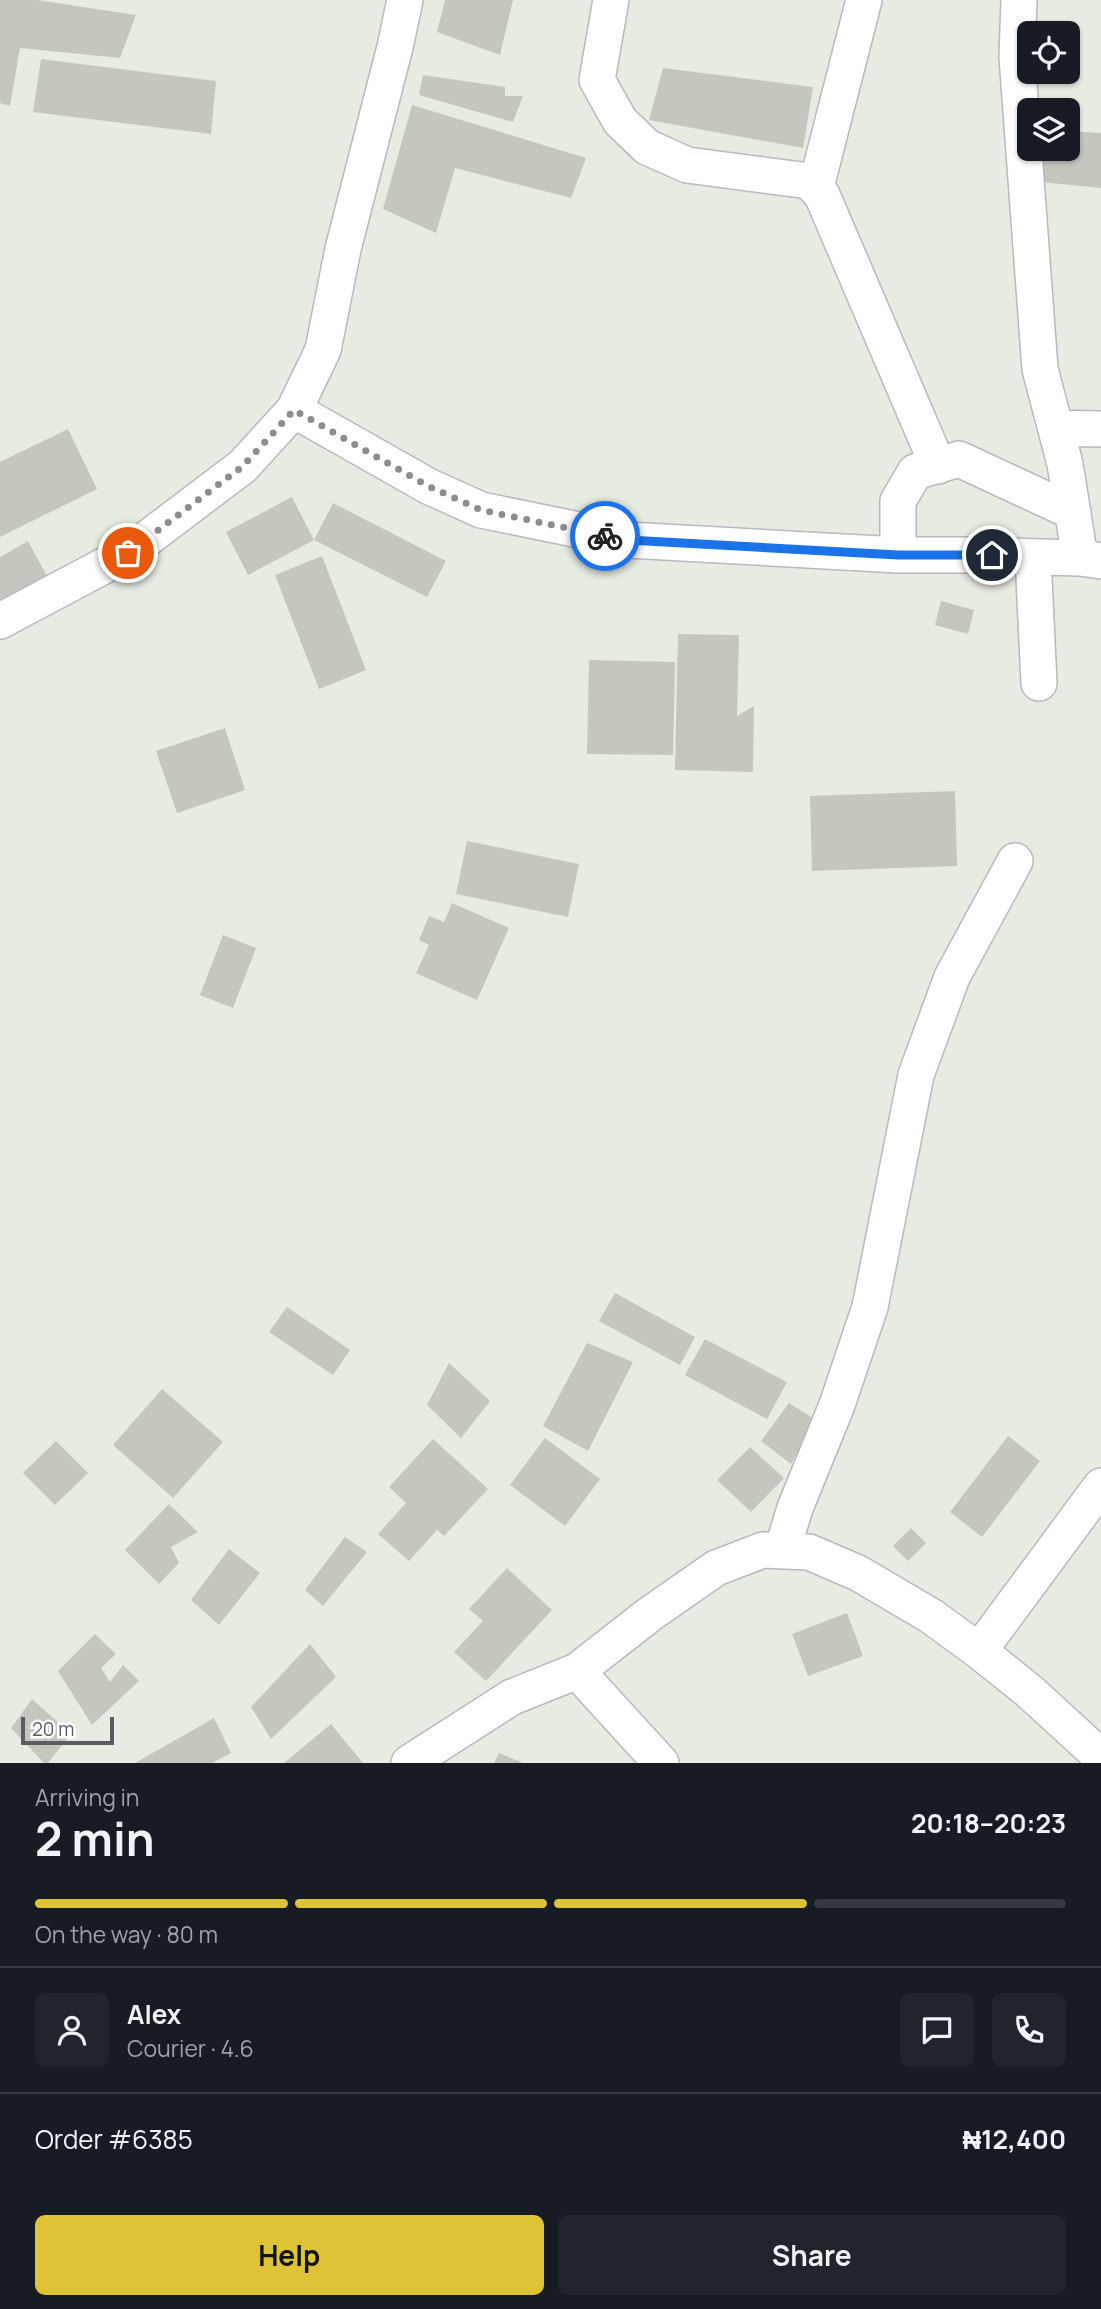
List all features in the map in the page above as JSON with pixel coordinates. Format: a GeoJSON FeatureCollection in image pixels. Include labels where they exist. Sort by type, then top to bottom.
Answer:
{"type":"FeatureCollection","features":[{"type":"Feature","properties":{"kind":"street"},"geometry":{"type":"LineString","coordinates":[[0,621],[128,553],[243,466],[294,410],[323,350],[343,249],[396,47],[405,0]]}},
{"type":"Feature","properties":{"kind":"street"},"geometry":{"type":"LineString","coordinates":[[611,0],[597,80],[620,121],[647,148],[687,165],[809,181],[816,187],[822,195],[938,466]]}},
{"type":"Feature","properties":{"kind":"street"},"geometry":{"type":"LineString","coordinates":[[816,187],[864,0]]}},
{"type":"Feature","properties":{"kind":"street"},"geometry":{"type":"LineString","coordinates":[[294,410],[428,486],[481,510],[628,540],[898,555],[1091,560],[1073,512],[1065,464],[1040,369],[1017,57],[1019,0]]}},
{"type":"Feature","properties":{"kind":"street"},"geometry":{"type":"LineString","coordinates":[[1056,428],[1101,429]]}},
{"type":"Feature","properties":{"kind":"street"},"geometry":{"type":"LineString","coordinates":[[898,555],[898,501],[915,472],[959,459],[1073,512]]}},
{"type":"Feature","properties":{"kind":"street"},"geometry":{"type":"LineString","coordinates":[[1033,557],[1039,682]]}},
{"type":"Feature","properties":{"kind":"street"},"geometry":{"type":"LineString","coordinates":[[782,1551],[795,1508],[837,1405],[870,1307],[916,1075],[953,977],[1015,862]]}},
{"type":"Feature","properties":{"kind":"street"},"geometry":{"type":"LineString","coordinates":[[979,1651],[1101,1486]]}},
{"type":"Feature","properties":{"kind":"street"},"geometry":{"type":"LineString","coordinates":[[409,1763],[512,1697],[577,1671],[650,1614],[716,1568],[762,1550],[809,1552],[858,1573],[931,1616],[1029,1691],[1101,1757]]}},
{"type":"Feature","properties":{"kind":"street"},"geometry":{"type":"LineString","coordinates":[[577,1671],[661,1763]]}},
{"type":"Feature","properties":{"kind":"building"},"geometry":{"type":"Polygon","coordinates":[[[0,0],[37,0],[136,15],[120,58],[20,48],[10,106],[0,103],[0,0]]]}},
{"type":"Feature","properties":{"kind":"building"},"geometry":{"type":"Polygon","coordinates":[[[445,0],[513,0],[500,55],[437,32],[445,0]]]}},
{"type":"Feature","properties":{"kind":"building"},"geometry":{"type":"Polygon","coordinates":[[[41,59],[216,81],[211,134],[33,112],[41,59]]]}},
{"type":"Feature","properties":{"kind":"building"},"geometry":{"type":"Polygon","coordinates":[[[663,68],[813,87],[803,148],[649,120],[663,68]]]}},
{"type":"Feature","properties":{"kind":"building"},"geometry":{"type":"Polygon","coordinates":[[[423,75],[505,87],[505,96],[523,96],[513,122],[419,95],[423,75]]]}},
{"type":"Feature","properties":{"kind":"building"},"geometry":{"type":"Polygon","coordinates":[[[412,105],[586,158],[571,198],[455,168],[436,233],[383,209],[412,105]]]}},
{"type":"Feature","properties":{"kind":"building"},"geometry":{"type":"Polygon","coordinates":[[[1080,132],[1101,133],[1101,188],[1040,182],[1039,161],[1080,161],[1080,132]]]}},
{"type":"Feature","properties":{"kind":"building"},"geometry":{"type":"Polygon","coordinates":[[[68,429],[97,489],[0,537],[0,462],[68,429]]]}},
{"type":"Feature","properties":{"kind":"building"},"geometry":{"type":"Polygon","coordinates":[[[292,497],[314,540],[248,575],[226,532],[292,497]]]}},
{"type":"Feature","properties":{"kind":"building"},"geometry":{"type":"Polygon","coordinates":[[[333,503],[446,561],[427,597],[314,540],[333,503]]]}},
{"type":"Feature","properties":{"kind":"building"},"geometry":{"type":"Polygon","coordinates":[[[28,541],[48,578],[0,604],[0,557],[28,541]]]}},
{"type":"Feature","properties":{"kind":"building"},"geometry":{"type":"Polygon","coordinates":[[[322,556],[366,670],[319,689],[275,575],[322,556]]]}},
{"type":"Feature","properties":{"kind":"building"},"geometry":{"type":"Polygon","coordinates":[[[941,601],[974,610],[968,634],[935,625],[941,601]]]}},
{"type":"Feature","properties":{"kind":"building"},"geometry":{"type":"Polygon","coordinates":[[[678,634],[739,635],[737,716],[754,706],[753,772],[675,770],[678,634]]]}},
{"type":"Feature","properties":{"kind":"building"},"geometry":{"type":"Polygon","coordinates":[[[589,660],[675,662],[673,755],[587,754],[589,660]]]}},
{"type":"Feature","properties":{"kind":"building"},"geometry":{"type":"Polygon","coordinates":[[[225,728],[245,790],[177,813],[156,751],[225,728]]]}},
{"type":"Feature","properties":{"kind":"building"},"geometry":{"type":"Polygon","coordinates":[[[955,791],[957,866],[812,871],[810,796],[955,791]]]}},
{"type":"Feature","properties":{"kind":"building"},"geometry":{"type":"Polygon","coordinates":[[[467,841],[579,864],[568,917],[456,894],[467,841]]]}},
{"type":"Feature","properties":{"kind":"building"},"geometry":{"type":"Polygon","coordinates":[[[452,903],[509,928],[477,1000],[416,973],[429,945],[419,940],[429,916],[444,922],[452,903]]]}},
{"type":"Feature","properties":{"kind":"building"},"geometry":{"type":"Polygon","coordinates":[[[223,935],[256,948],[233,1008],[200,995],[223,935]]]}},
{"type":"Feature","properties":{"kind":"building"},"geometry":{"type":"Polygon","coordinates":[[[615,1293],[695,1337],[680,1365],[599,1321],[615,1293]]]}},
{"type":"Feature","properties":{"kind":"building"},"geometry":{"type":"Polygon","coordinates":[[[287,1307],[350,1350],[333,1375],[269,1332],[287,1307]]]}},
{"type":"Feature","properties":{"kind":"building"},"geometry":{"type":"Polygon","coordinates":[[[705,1339],[787,1382],[767,1419],[685,1375],[705,1339]]]}},
{"type":"Feature","properties":{"kind":"building"},"geometry":{"type":"Polygon","coordinates":[[[587,1343],[633,1362],[588,1451],[543,1426],[587,1343]]]}},
{"type":"Feature","properties":{"kind":"building"},"geometry":{"type":"Polygon","coordinates":[[[449,1363],[490,1401],[461,1438],[427,1405],[449,1363]]]}},
{"type":"Feature","properties":{"kind":"building"},"geometry":{"type":"Polygon","coordinates":[[[162,1389],[223,1442],[173,1498],[113,1445],[162,1389]]]}},
{"type":"Feature","properties":{"kind":"building"},"geometry":{"type":"Polygon","coordinates":[[[789,1403],[816,1420],[791,1464],[761,1441],[789,1403]]]}},
{"type":"Feature","properties":{"kind":"building"},"geometry":{"type":"Polygon","coordinates":[[[1008,1436],[1040,1461],[982,1537],[950,1512],[1008,1436]]]}},
{"type":"Feature","properties":{"kind":"building"},"geometry":{"type":"Polygon","coordinates":[[[545,1438],[600,1479],[565,1526],[510,1485],[545,1438]]]}},
{"type":"Feature","properties":{"kind":"building"},"geometry":{"type":"Polygon","coordinates":[[[433,1439],[488,1489],[444,1536],[437,1530],[409,1561],[378,1534],[406,1503],[389,1487],[433,1439]]]}},
{"type":"Feature","properties":{"kind":"building"},"geometry":{"type":"Polygon","coordinates":[[[56,1441],[88,1473],[55,1505],[23,1473],[56,1441]]]}},
{"type":"Feature","properties":{"kind":"building"},"geometry":{"type":"Polygon","coordinates":[[[750,1447],[784,1478],[751,1512],[717,1480],[750,1447]]]}},
{"type":"Feature","properties":{"kind":"building"},"geometry":{"type":"Polygon","coordinates":[[[169,1504],[198,1532],[171,1547],[179,1563],[159,1584],[125,1550],[169,1504]]]}},
{"type":"Feature","properties":{"kind":"building"},"geometry":{"type":"Polygon","coordinates":[[[911,1528],[926,1543],[908,1561],[893,1546],[911,1528]]]}},
{"type":"Feature","properties":{"kind":"building"},"geometry":{"type":"Polygon","coordinates":[[[345,1537],[367,1552],[323,1606],[305,1590],[345,1537]]]}},
{"type":"Feature","properties":{"kind":"building"},"geometry":{"type":"Polygon","coordinates":[[[229,1549],[260,1573],[219,1625],[191,1600],[229,1549]]]}},
{"type":"Feature","properties":{"kind":"building"},"geometry":{"type":"Polygon","coordinates":[[[507,1568],[552,1610],[486,1681],[454,1652],[483,1621],[469,1609],[507,1568]]]}},
{"type":"Feature","properties":{"kind":"building"},"geometry":{"type":"Polygon","coordinates":[[[847,1613],[863,1656],[808,1676],[792,1634],[847,1613]]]}},
{"type":"Feature","properties":{"kind":"building"},"geometry":{"type":"Polygon","coordinates":[[[95,1634],[116,1654],[101,1668],[110,1682],[123,1665],[139,1681],[92,1725],[58,1671],[95,1634]]]}},
{"type":"Feature","properties":{"kind":"building"},"geometry":{"type":"Polygon","coordinates":[[[310,1644],[336,1677],[271,1739],[251,1707],[310,1644]]]}},
{"type":"Feature","properties":{"kind":"building"},"geometry":{"type":"Polygon","coordinates":[[[32,1699],[71,1734],[48,1763],[44,1763],[11,1728],[32,1699]]]}},
{"type":"Feature","properties":{"kind":"building"},"geometry":{"type":"Polygon","coordinates":[[[214,1718],[231,1753],[212,1763],[135,1763],[214,1718]]]}},
{"type":"Feature","properties":{"kind":"building"},"geometry":{"type":"Polygon","coordinates":[[[331,1724],[363,1763],[284,1763],[331,1724]]]}},
{"type":"Feature","properties":{"kind":"building"},"geometry":{"type":"Polygon","coordinates":[[[499,1753],[523,1763],[494,1763],[499,1753]]]}},
{"type":"Feature","properties":{"kind":"way so far"},"geometry":{"type":"LineString","coordinates":[[128,553],[243,466],[294,410],[428,486],[481,510],[605,536]]}},
{"type":"Feature","properties":{"kind":"route"},"geometry":{"type":"LineString","coordinates":[[605,536],[628,540],[898,555],[992,555]]}}]}
